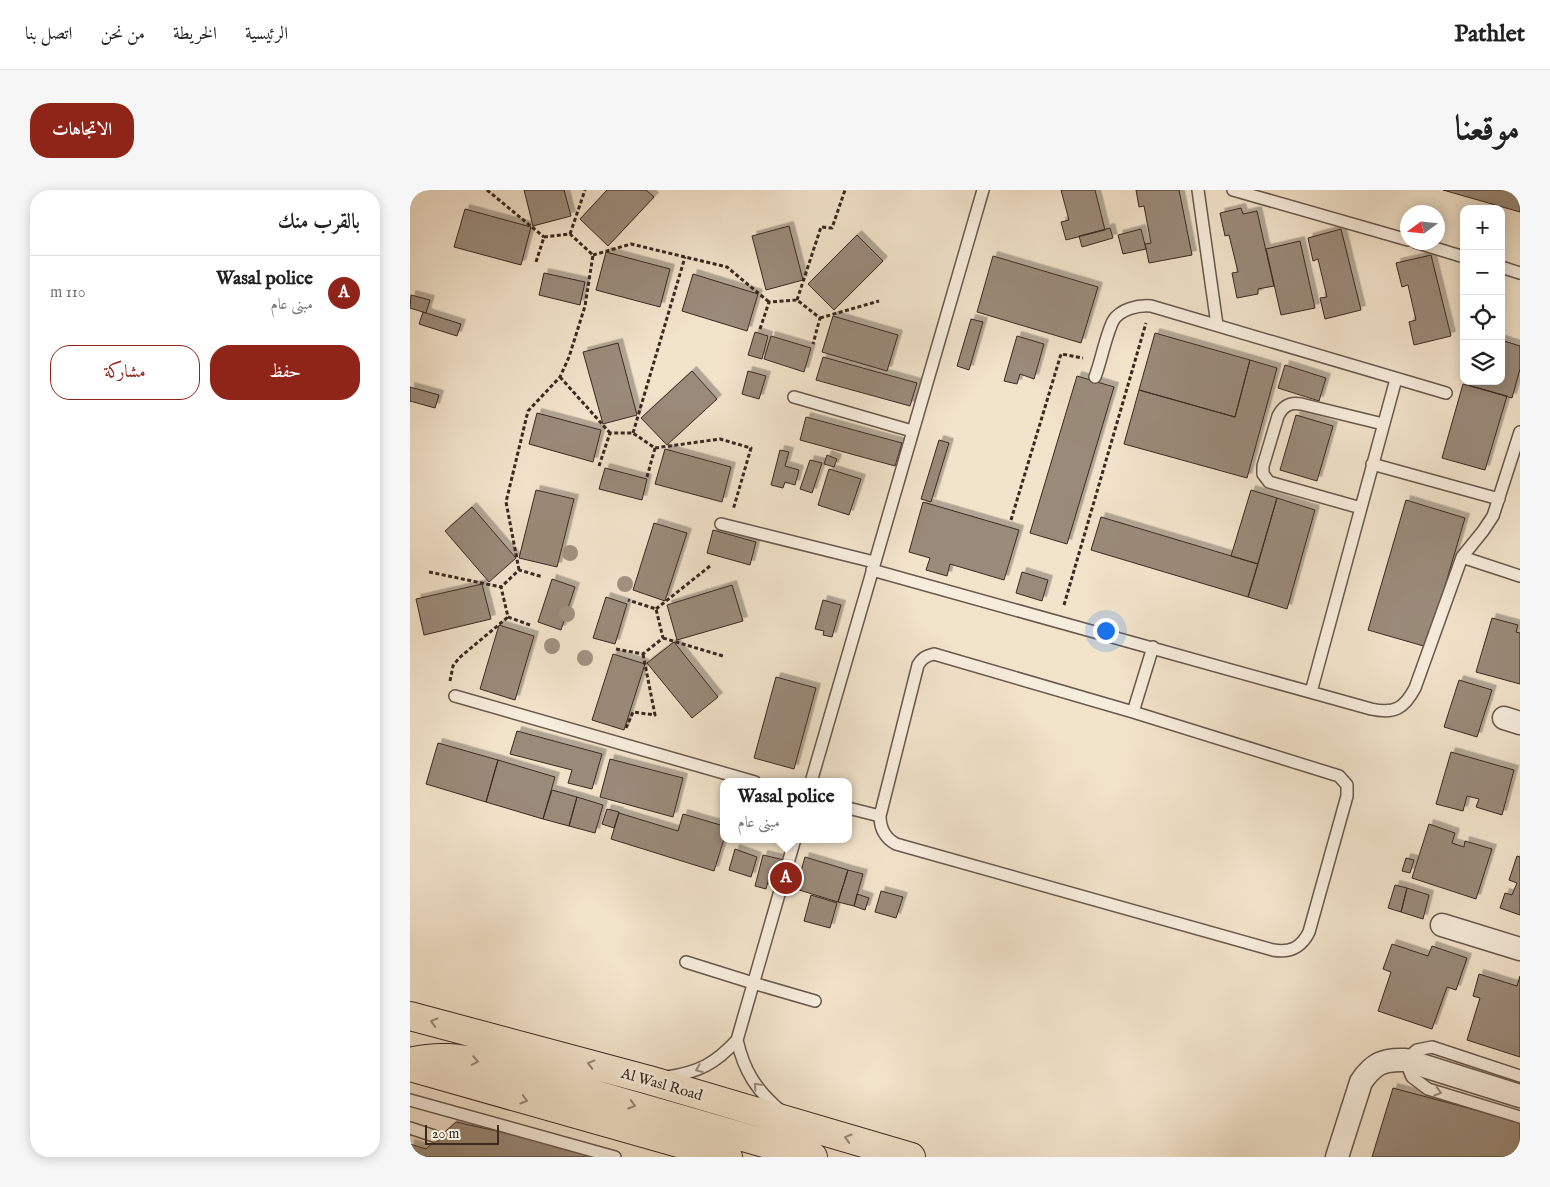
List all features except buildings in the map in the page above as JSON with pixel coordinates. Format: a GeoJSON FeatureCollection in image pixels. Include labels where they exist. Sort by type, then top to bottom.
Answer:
{"type":"FeatureCollection","features":[{"type":"Feature","properties":{"kind":"main road","name":"Al Wasl Road"},"geometry":{"type":"LineString","coordinates":[[410,1016],[792,1120],[898,1155]]}},
{"type":"Feature","properties":{"kind":"main road"},"geometry":{"type":"LineString","coordinates":[[410,1062],[426,1058],[446,1057],[485,1063],[814,1157]]}},
{"type":"Feature","properties":{"kind":"main road"},"geometry":{"type":"LineString","coordinates":[[410,1067],[728,1157]]}},
{"type":"Feature","properties":{"kind":"street"},"geometry":{"type":"LineString","coordinates":[[1442,925],[1520,949]]}},
{"type":"Feature","properties":{"kind":"street"},"geometry":{"type":"LineString","coordinates":[[1337,1157],[1361,1082],[1368,1071],[1379,1064],[1392,1060],[1405,1060],[1520,1096]]}},
{"type":"Feature","properties":{"kind":"lane"},"geometry":{"type":"LineString","coordinates":[[812,778],[983,190]]}},
{"type":"Feature","properties":{"kind":"lane"},"geometry":{"type":"LineString","coordinates":[[1198,190],[1217,325]]}},
{"type":"Feature","properties":{"kind":"lane"},"geometry":{"type":"LineString","coordinates":[[1233,190],[1400,238]]}},
{"type":"Feature","properties":{"kind":"lane"},"geometry":{"type":"LineString","coordinates":[[1441,250],[1460,256]]}},
{"type":"Feature","properties":{"kind":"lane"},"geometry":{"type":"LineString","coordinates":[[1505,268],[1520,273]]}},
{"type":"Feature","properties":{"kind":"lane"},"geometry":{"type":"LineString","coordinates":[[1095,377],[1114,320],[1122,312],[1132,308],[1151,306],[1446,393]]}},
{"type":"Feature","properties":{"kind":"lane"},"geometry":{"type":"LineString","coordinates":[[1311,692],[1396,379]]}},
{"type":"Feature","properties":{"kind":"lane"},"geometry":{"type":"LineString","coordinates":[[794,398],[912,431]]}},
{"type":"Feature","properties":{"kind":"lane"},"geometry":{"type":"LineString","coordinates":[[1361,508],[1269,482],[1263,474],[1263,466],[1278,416],[1281,409],[1287,405],[1301,404],[1383,424]]}},
{"type":"Feature","properties":{"kind":"lane"},"geometry":{"type":"LineString","coordinates":[[725,524],[1059,621],[1384,712],[1398,709],[1408,700],[1415,688],[1462,557],[1493,516],[1520,432]]}},
{"type":"Feature","properties":{"kind":"lane"},"geometry":{"type":"LineString","coordinates":[[1372,464],[1499,499]]}},
{"type":"Feature","properties":{"kind":"lane"},"geometry":{"type":"LineString","coordinates":[[1462,557],[1520,576]]}},
{"type":"Feature","properties":{"kind":"lane"},"geometry":{"type":"LineString","coordinates":[[1133,712],[1152,647]]}},
{"type":"Feature","properties":{"kind":"lane"},"geometry":{"type":"LineString","coordinates":[[927,655],[940,655],[1334,774],[1344,780],[1347,785],[1347,796],[1308,932],[1304,942],[1295,949],[1284,952],[896,844],[890,841],[882,830],[880,816],[918,665],[927,655]]}},
{"type":"Feature","properties":{"kind":"lane"},"geometry":{"type":"LineString","coordinates":[[455,696],[741,778]]}},
{"type":"Feature","properties":{"kind":"lane"},"geometry":{"type":"LineString","coordinates":[[852,809],[880,816]]}},
{"type":"Feature","properties":{"kind":"lane"},"geometry":{"type":"LineString","coordinates":[[649,1080],[698,1070],[718,1059],[737,1040],[793,843]]}},
{"type":"Feature","properties":{"kind":"lane"},"geometry":{"type":"LineString","coordinates":[[686,962],[815,1000]]}},
{"type":"Feature","properties":{"kind":"lane"},"geometry":{"type":"LineString","coordinates":[[737,1040],[749,1076],[772,1104],[792,1120]]}},
{"type":"Feature","properties":{"kind":"lane"},"geometry":{"type":"LineString","coordinates":[[1520,1076],[1432,1047],[1417,1050],[1405,1060],[1412,1077],[1428,1089],[1520,1116]]}},
{"type":"Feature","properties":{"kind":"lane"},"geometry":{"type":"LineString","coordinates":[[410,1100],[615,1157]]}},
{"type":"Feature","properties":{"kind":"lane"},"geometry":{"type":"LineString","coordinates":[[410,1128],[434,1136]]}},
{"type":"Feature","properties":{"kind":"path"},"geometry":{"type":"LineString","coordinates":[[487,190],[544,236],[570,234],[593,255]]}},
{"type":"Feature","properties":{"kind":"path"},"geometry":{"type":"LineString","coordinates":[[570,234],[585,190]]}},
{"type":"Feature","properties":{"kind":"path"},"geometry":{"type":"LineString","coordinates":[[797,300],[821,227],[832,228],[845,190]]}},
{"type":"Feature","properties":{"kind":"path"},"geometry":{"type":"LineString","coordinates":[[536,262],[544,236]]}},
{"type":"Feature","properties":{"kind":"path"},"geometry":{"type":"LineString","coordinates":[[593,255],[631,244],[728,267],[770,302],[797,300],[820,318]]}},
{"type":"Feature","properties":{"kind":"path"},"geometry":{"type":"LineString","coordinates":[[519,570],[506,502],[528,411],[560,377],[569,357],[585,306],[593,255]]}},
{"type":"Feature","properties":{"kind":"path"},"geometry":{"type":"LineString","coordinates":[[633,433],[685,258]]}},
{"type":"Feature","properties":{"kind":"path"},"geometry":{"type":"LineString","coordinates":[[820,318],[879,301]]}},
{"type":"Feature","properties":{"kind":"path"},"geometry":{"type":"LineString","coordinates":[[760,329],[770,302]]}},
{"type":"Feature","properties":{"kind":"path"},"geometry":{"type":"LineString","coordinates":[[1059,621],[1151,306]]}},
{"type":"Feature","properties":{"kind":"path"},"geometry":{"type":"LineString","coordinates":[[814,344],[820,318]]}},
{"type":"Feature","properties":{"kind":"path"},"geometry":{"type":"LineString","coordinates":[[1011,520],[1062,354],[1101,361]]}},
{"type":"Feature","properties":{"kind":"path"},"geometry":{"type":"LineString","coordinates":[[560,377],[610,434]]}},
{"type":"Feature","properties":{"kind":"path"},"geometry":{"type":"LineString","coordinates":[[610,434],[633,433],[655,448],[720,439],[751,448],[725,524]]}},
{"type":"Feature","properties":{"kind":"path"},"geometry":{"type":"LineString","coordinates":[[599,466],[610,434]]}},
{"type":"Feature","properties":{"kind":"path"},"geometry":{"type":"LineString","coordinates":[[647,476],[655,448]]}},
{"type":"Feature","properties":{"kind":"path"},"geometry":{"type":"LineString","coordinates":[[656,609],[710,566]]}},
{"type":"Feature","properties":{"kind":"path"},"geometry":{"type":"LineString","coordinates":[[519,570],[543,577]]}},
{"type":"Feature","properties":{"kind":"path"},"geometry":{"type":"LineString","coordinates":[[500,587],[519,570]]}},
{"type":"Feature","properties":{"kind":"path"},"geometry":{"type":"LineString","coordinates":[[429,572],[500,587]]}},
{"type":"Feature","properties":{"kind":"path"},"geometry":{"type":"LineString","coordinates":[[500,587],[508,617]]}},
{"type":"Feature","properties":{"kind":"path"},"geometry":{"type":"LineString","coordinates":[[628,600],[656,609]]}},
{"type":"Feature","properties":{"kind":"path"},"geometry":{"type":"LineString","coordinates":[[656,609],[663,638]]}},
{"type":"Feature","properties":{"kind":"path"},"geometry":{"type":"LineString","coordinates":[[508,617],[530,625]]}},
{"type":"Feature","properties":{"kind":"path"},"geometry":{"type":"LineString","coordinates":[[455,696],[450,681],[453,666],[459,658],[508,617]]}},
{"type":"Feature","properties":{"kind":"path"},"geometry":{"type":"LineString","coordinates":[[616,649],[643,654],[663,638]]}},
{"type":"Feature","properties":{"kind":"path"},"geometry":{"type":"LineString","coordinates":[[663,638],[723,656]]}},
{"type":"Feature","properties":{"kind":"path"},"geometry":{"type":"LineString","coordinates":[[620,743],[633,712],[655,715],[643,654]]}},
{"type":"Feature","properties":{"kind":"place","name":"Wasal police"},"geometry":{"type":"Point","coordinates":[786,878]}}]}
